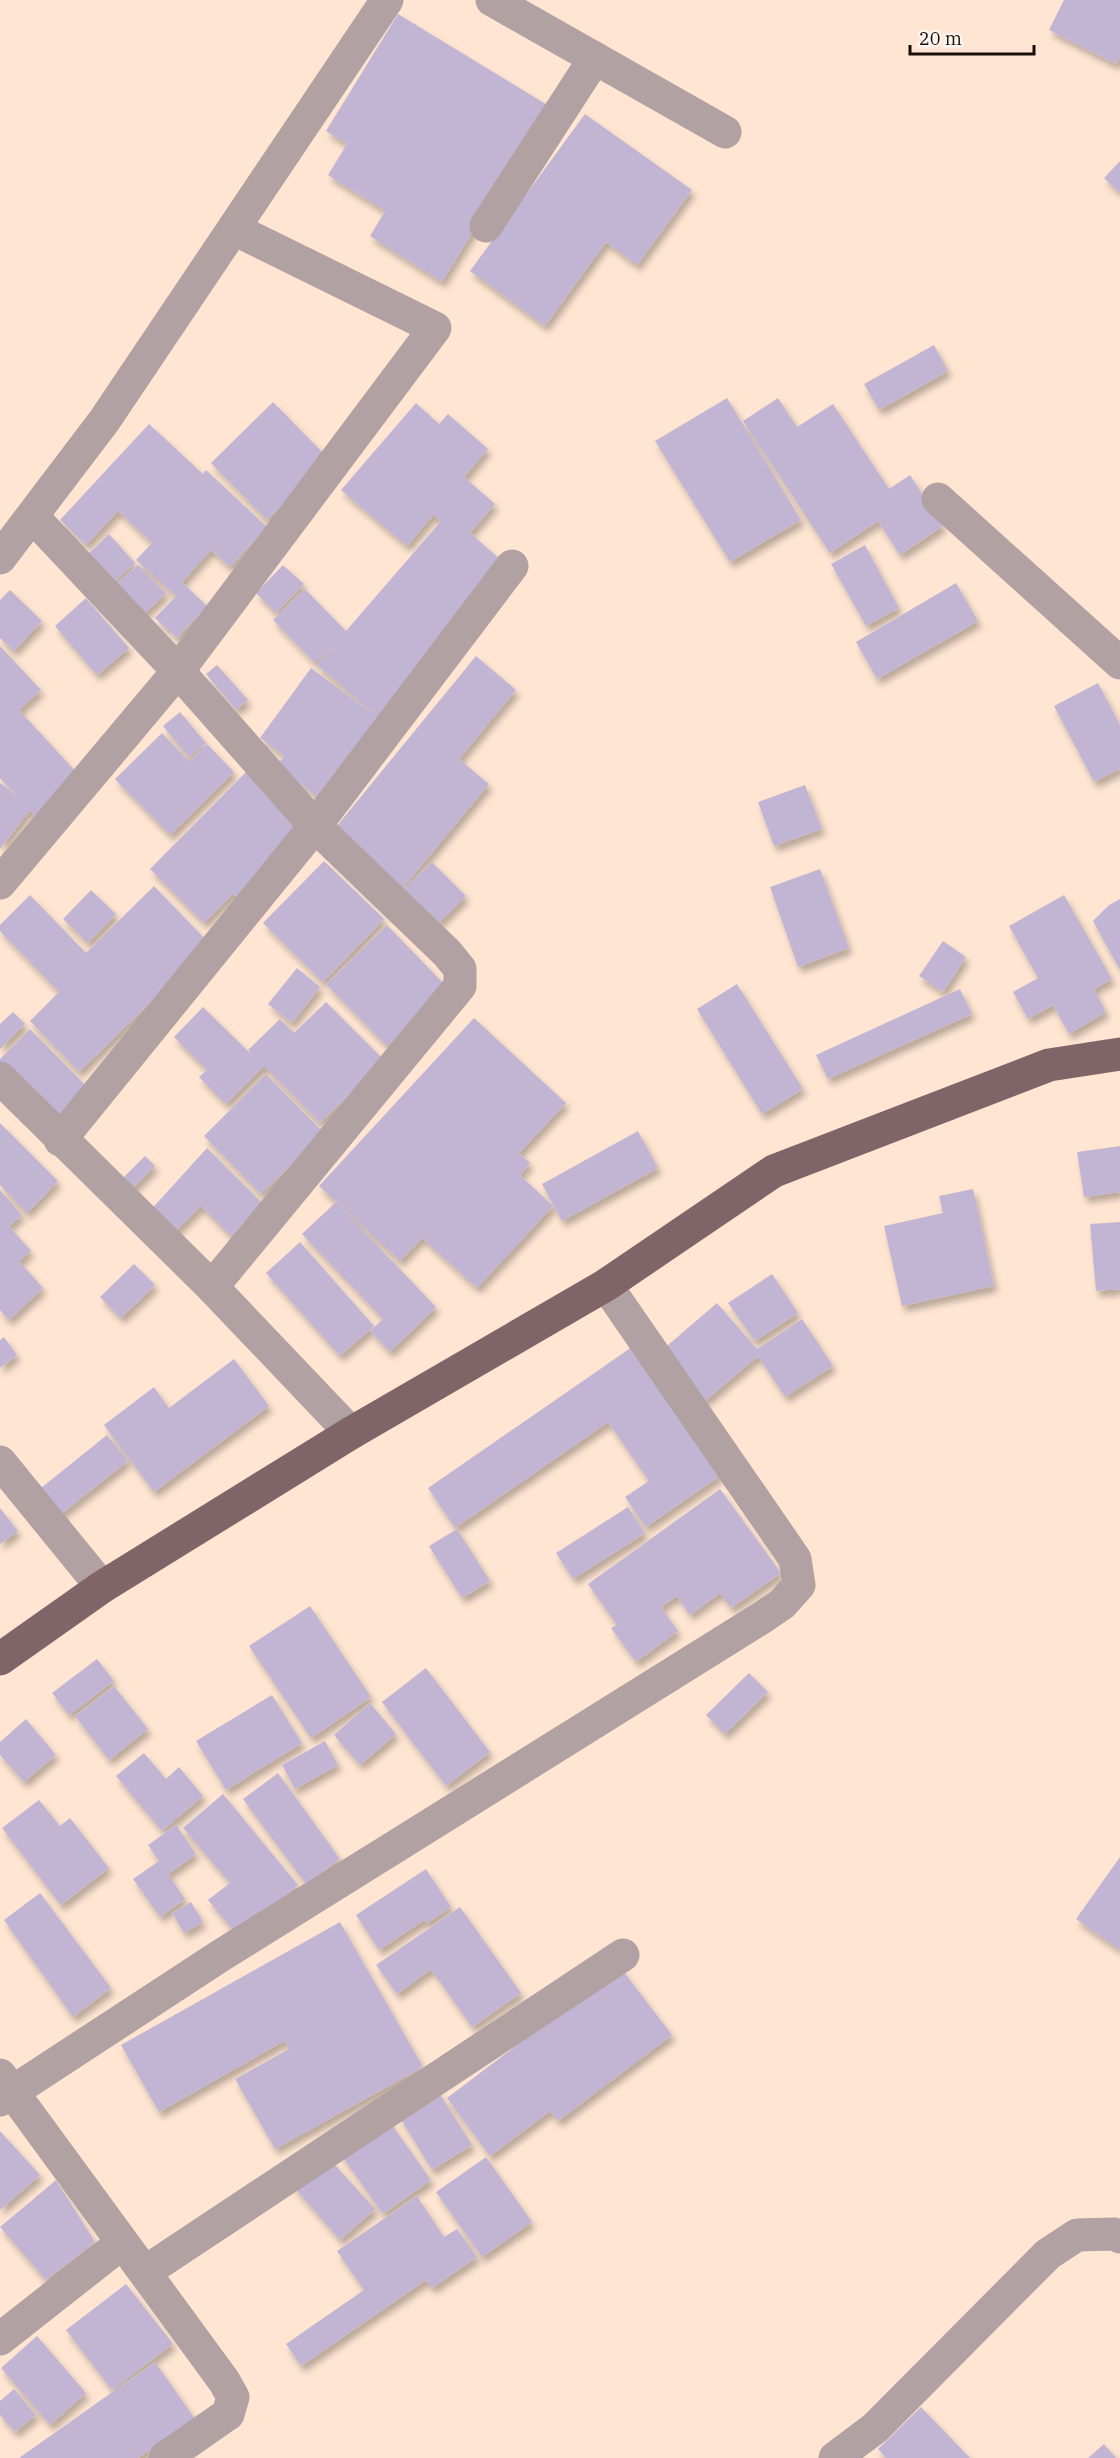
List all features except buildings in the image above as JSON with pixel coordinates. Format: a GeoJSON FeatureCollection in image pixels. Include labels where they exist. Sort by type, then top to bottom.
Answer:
{"type":"FeatureCollection","features":[{"type":"Feature","properties":{"kind":"main road"},"geometry":{"type":"LineString","coordinates":[[0,1659],[102,1587],[351,1433],[606,1285],[774,1171],[1049,1065],[1120,1054]]}},
{"type":"Feature","properties":{"kind":"street"},"geometry":{"type":"LineString","coordinates":[[0,558],[104,421],[387,0]]}},
{"type":"Feature","properties":{"kind":"street"},"geometry":{"type":"LineString","coordinates":[[492,0],[725,132]]}},
{"type":"Feature","properties":{"kind":"street"},"geometry":{"type":"LineString","coordinates":[[486,226],[595,58]]}},
{"type":"Feature","properties":{"kind":"street"},"geometry":{"type":"LineString","coordinates":[[0,883],[178,671],[435,328],[234,229]]}},
{"type":"Feature","properties":{"kind":"street"},"geometry":{"type":"LineString","coordinates":[[938,499],[1120,663]]}},
{"type":"Feature","properties":{"kind":"street"},"geometry":{"type":"LineString","coordinates":[[33,517],[178,671],[315,826],[447,953],[460,969],[460,986],[212,1287]]}},
{"type":"Feature","properties":{"kind":"street"},"geometry":{"type":"LineString","coordinates":[[60,1140],[315,826],[512,566]]}},
{"type":"Feature","properties":{"kind":"street"},"geometry":{"type":"LineString","coordinates":[[0,1078],[60,1140],[212,1287],[351,1433]]}},
{"type":"Feature","properties":{"kind":"street"},"geometry":{"type":"LineString","coordinates":[[165,2458],[228,2414],[233,2397],[224,2381],[145,2272],[4,2089],[763,1617],[782,1604],[799,1585],[795,1559],[606,1285]]}},
{"type":"Feature","properties":{"kind":"street"},"geometry":{"type":"LineString","coordinates":[[0,1462],[102,1587]]}},
{"type":"Feature","properties":{"kind":"street"},"geometry":{"type":"LineString","coordinates":[[145,2272],[623,1955]]}},
{"type":"Feature","properties":{"kind":"street"},"geometry":{"type":"LineString","coordinates":[[835,2458],[875,2428],[1048,2254],[1077,2235],[1114,2234],[1120,2236]]}},
{"type":"Feature","properties":{"kind":"street"},"geometry":{"type":"LineString","coordinates":[[0,2339],[122,2243]]}}]}
